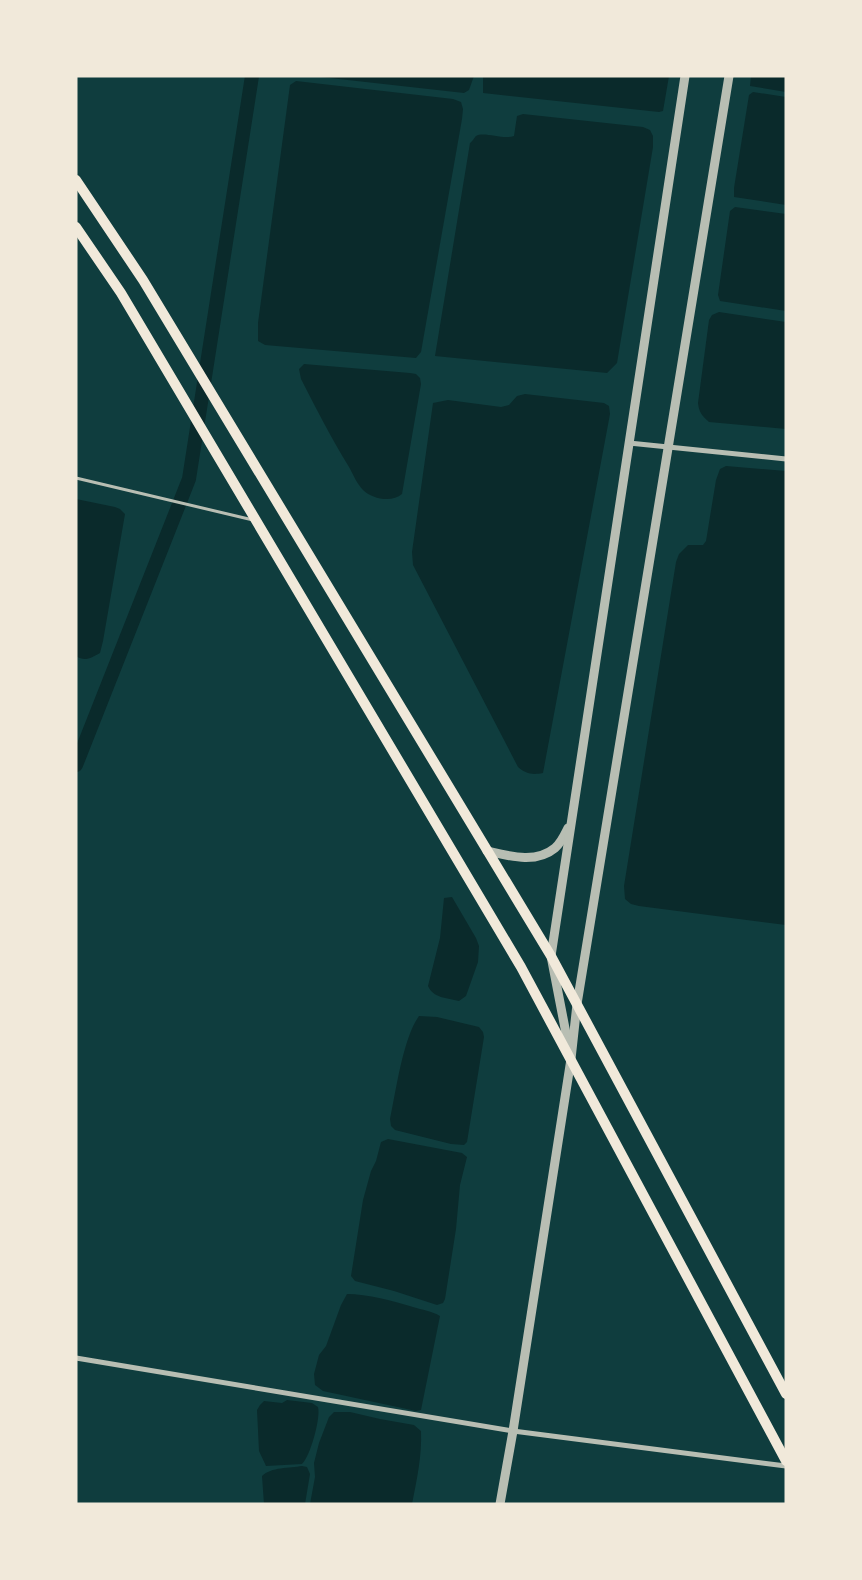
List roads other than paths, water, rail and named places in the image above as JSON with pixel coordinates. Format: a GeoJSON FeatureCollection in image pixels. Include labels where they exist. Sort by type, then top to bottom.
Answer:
{"type":"FeatureCollection","features":[{"type":"Feature","properties":{"kind":"main road"},"geometry":{"type":"LineString","coordinates":[[76,180],[143,280],[551,956],[786,1394]]}},
{"type":"Feature","properties":{"kind":"main road"},"geometry":{"type":"LineString","coordinates":[[76,227],[121,293],[521,967],[786,1461]]}},
{"type":"Feature","properties":{"kind":"street"},"geometry":{"type":"LineString","coordinates":[[570,1059],[551,956],[685,76]]}},
{"type":"Feature","properties":{"kind":"street"},"geometry":{"type":"LineString","coordinates":[[500,1504],[513,1431],[577,1004],[729,76]]}},
{"type":"Feature","properties":{"kind":"street"},"geometry":{"type":"LineString","coordinates":[[629,443],[786,459]]}},
{"type":"Feature","properties":{"kind":"street"},"geometry":{"type":"LineString","coordinates":[[487,851],[515,857],[530,857],[543,854],[556,848],[571,824]]}},
{"type":"Feature","properties":{"kind":"street"},"geometry":{"type":"LineString","coordinates":[[76,1358],[513,1431],[786,1466]]}},
{"type":"Feature","properties":{"kind":"lane"},"geometry":{"type":"LineString","coordinates":[[76,478],[257,521]]}},
{"type":"Feature","properties":{"kind":"water"},"geometry":{"type":"Polygon","coordinates":[[[312,76],[474,76],[469,90],[464,93],[312,76]]]}},
{"type":"Feature","properties":{"kind":"water"},"geometry":{"type":"Polygon","coordinates":[[[483,76],[669,76],[663,111],[659,112],[483,93],[483,76]]]}},
{"type":"Feature","properties":{"kind":"water"},"geometry":{"type":"Polygon","coordinates":[[[751,76],[786,76],[786,92],[750,86],[751,76]]]}},
{"type":"Feature","properties":{"kind":"water"},"geometry":{"type":"Polygon","coordinates":[[[296,81],[453,99],[461,102],[463,109],[462,119],[421,352],[416,358],[265,345],[258,341],[258,323],[290,85],[296,81]]]}},
{"type":"Feature","properties":{"kind":"water"},"geometry":{"type":"Polygon","coordinates":[[[753,92],[786,97],[786,205],[734,197],[749,95],[753,92]]]}},
{"type":"Feature","properties":{"kind":"water"},"geometry":{"type":"Polygon","coordinates":[[[523,114],[643,127],[650,130],[653,136],[653,147],[617,363],[607,373],[435,356],[470,143],[479,135],[514,136],[517,116],[523,114]]]}},
{"type":"Feature","properties":{"kind":"water"},"geometry":{"type":"Polygon","coordinates":[[[735,207],[786,214],[786,311],[720,301],[718,295],[730,211],[735,207]]]}},
{"type":"Feature","properties":{"kind":"water"},"geometry":{"type":"Polygon","coordinates":[[[719,312],[786,322],[786,429],[709,422],[701,414],[698,403],[709,320],[712,315],[719,312]]]}},
{"type":"Feature","properties":{"kind":"water"},"geometry":{"type":"Polygon","coordinates":[[[304,364],[410,373],[416,374],[420,378],[421,384],[402,494],[398,497],[388,499],[377,498],[361,488],[301,379],[299,369],[304,364]]]}},
{"type":"Feature","properties":{"kind":"water"},"geometry":{"type":"Polygon","coordinates":[[[525,394],[604,403],[609,406],[610,414],[543,773],[536,774],[527,773],[518,767],[413,565],[412,552],[433,403],[448,400],[501,407],[509,405],[517,396],[525,394]]]}},
{"type":"Feature","properties":{"kind":"water"},"geometry":{"type":"Polygon","coordinates":[[[726,466],[786,471],[786,925],[639,906],[631,904],[625,899],[624,886],[676,562],[679,554],[688,545],[703,545],[706,541],[716,480],[720,469],[726,466]]]}},
{"type":"Feature","properties":{"kind":"water"},"geometry":{"type":"Polygon","coordinates":[[[76,499],[115,507],[125,514],[100,653],[85,659],[76,656],[76,499]]]}},
{"type":"Feature","properties":{"kind":"water"},"geometry":{"type":"Polygon","coordinates":[[[452,897],[479,946],[478,962],[466,996],[459,1001],[437,995],[428,986],[440,938],[444,898],[452,897]]]}},
{"type":"Feature","properties":{"kind":"water"},"geometry":{"type":"Polygon","coordinates":[[[419,1016],[437,1017],[479,1027],[483,1032],[484,1037],[467,1142],[464,1145],[451,1144],[395,1130],[391,1126],[390,1119],[404,1051],[413,1026],[419,1016]]]}},
{"type":"Feature","properties":{"kind":"water"},"geometry":{"type":"Polygon","coordinates":[[[388,1139],[462,1153],[467,1157],[460,1185],[456,1229],[445,1299],[443,1303],[437,1305],[355,1281],[351,1276],[363,1200],[381,1142],[388,1139]]]}},
{"type":"Feature","properties":{"kind":"water"},"geometry":{"type":"Polygon","coordinates":[[[347,1294],[389,1300],[440,1316],[421,1410],[416,1411],[323,1391],[315,1385],[314,1374],[319,1355],[326,1346],[347,1294]]]}},
{"type":"Feature","properties":{"kind":"water"},"geometry":{"type":"Polygon","coordinates":[[[287,1400],[312,1403],[318,1407],[318,1420],[311,1446],[302,1464],[266,1466],[259,1451],[257,1410],[264,1401],[282,1403],[287,1400]]]}},
{"type":"Feature","properties":{"kind":"water"},"geometry":{"type":"Polygon","coordinates":[[[334,1412],[350,1412],[414,1425],[421,1431],[420,1458],[412,1504],[310,1504],[315,1477],[314,1463],[319,1443],[329,1417],[334,1412]]]}},
{"type":"Feature","properties":{"kind":"water"},"geometry":{"type":"Polygon","coordinates":[[[307,1467],[310,1474],[305,1504],[264,1504],[262,1476],[275,1469],[307,1467]]]}},
{"type":"Feature","properties":{"kind":"waterway"},"geometry":{"type":"LineString","coordinates":[[76,765],[189,479],[252,76]]}}]}
